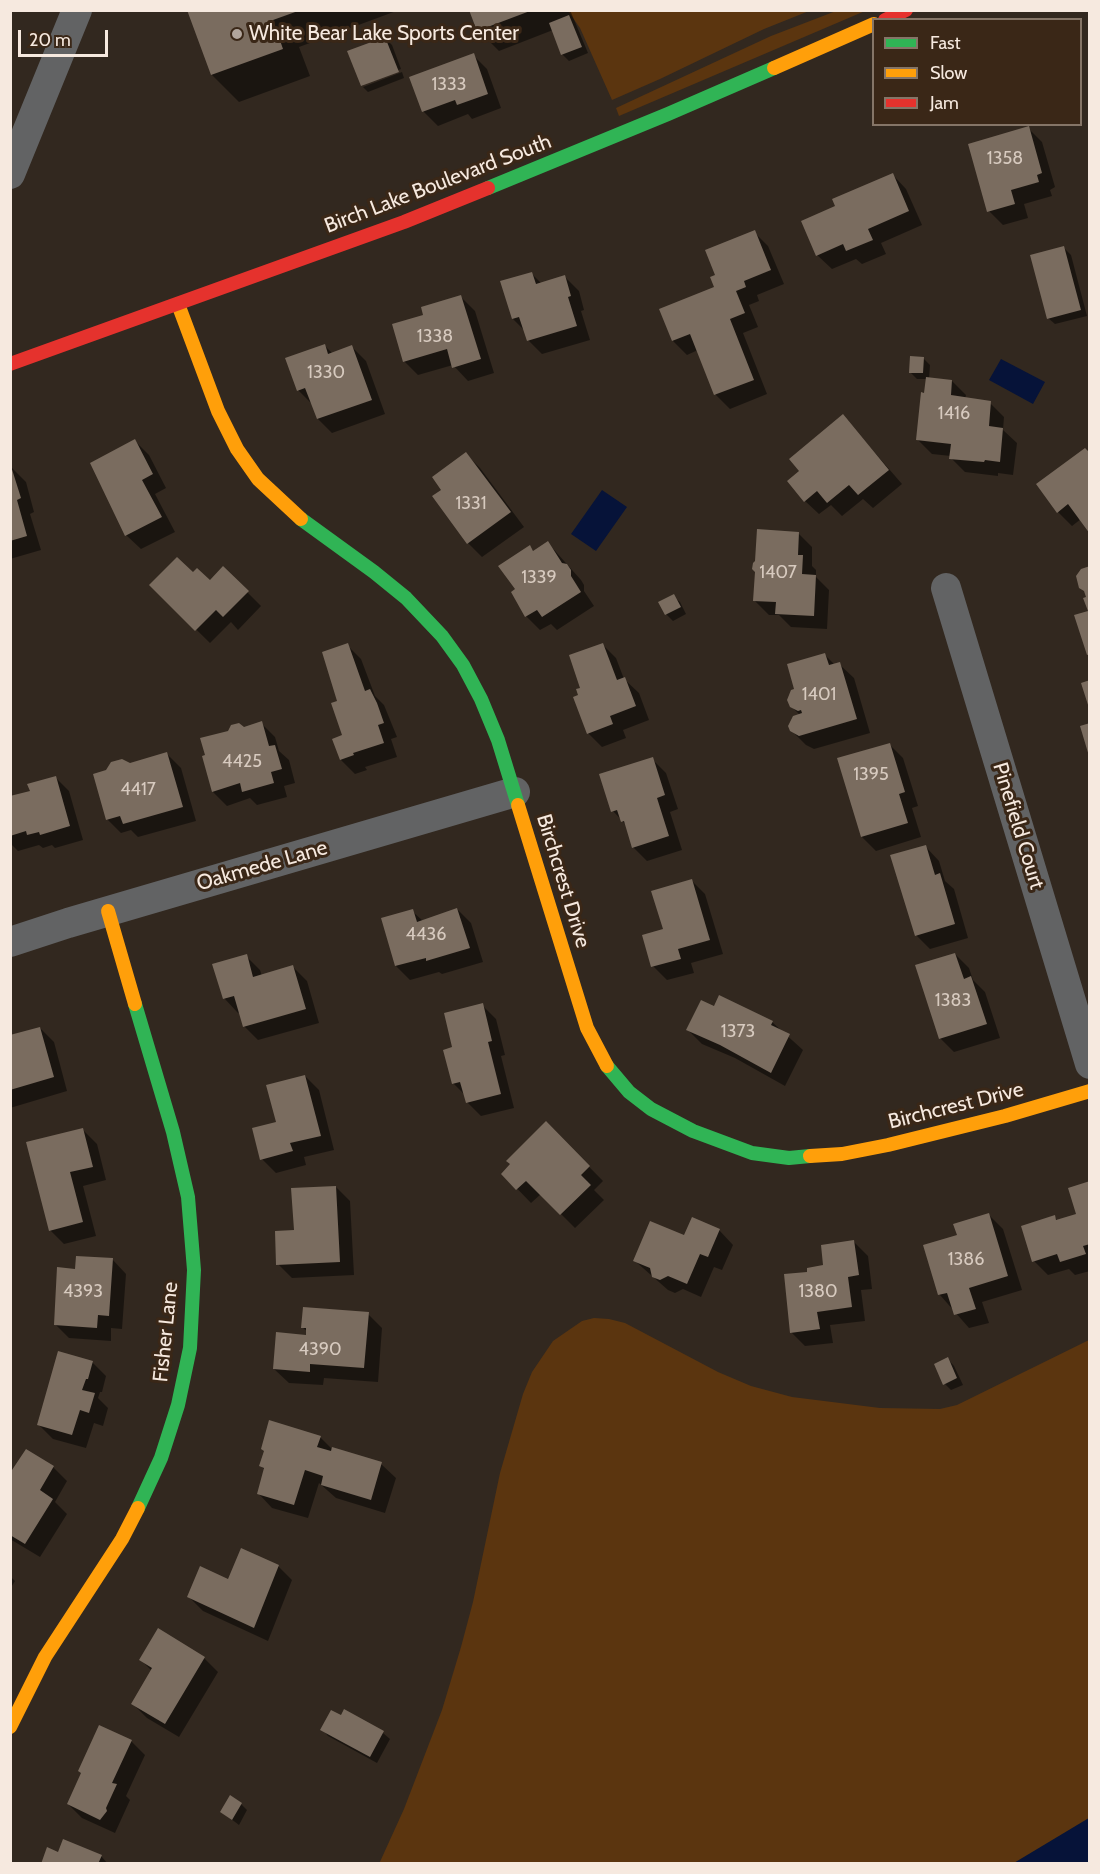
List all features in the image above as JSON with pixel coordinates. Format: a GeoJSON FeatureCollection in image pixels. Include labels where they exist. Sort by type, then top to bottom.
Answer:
{"type":"FeatureCollection","features":[{"type":"Feature","properties":{"kind":"street"},"geometry":{"type":"LineString","coordinates":[[10,174],[77,10]]}},
{"type":"Feature","properties":{"kind":"street"},"geometry":{"type":"LineString","coordinates":[[889,18],[906,10]]}},
{"type":"Feature","properties":{"kind":"street","name":"Birch Lake Boulevard South"},"geometry":{"type":"LineString","coordinates":[[10,363],[422,215],[630,129],[872,24]]}},
{"type":"Feature","properties":{"kind":"street","name":"Birchcrest Drive"},"geometry":{"type":"LineString","coordinates":[[178,304],[218,411],[247,465],[283,504],[390,584],[419,610],[463,665],[481,699],[498,740],[575,996],[593,1043],[610,1071],[629,1092],[651,1109],[677,1124],[725,1144],[752,1153],[804,1158],[860,1151],[922,1137],[1089,1091]]}},
{"type":"Feature","properties":{"kind":"street","name":"Pinefield Court"},"geometry":{"type":"LineString","coordinates":[[946,588],[1089,1064]]}},
{"type":"Feature","properties":{"kind":"street","name":"Oakmede Lane"},"geometry":{"type":"LineString","coordinates":[[10,942],[108,911],[515,792]]}},
{"type":"Feature","properties":{"kind":"street","name":"Fisher Lane"},"geometry":{"type":"LineString","coordinates":[[10,1727],[45,1658],[122,1539],[147,1491],[161,1458],[178,1405],[190,1348],[194,1270],[188,1197],[173,1131],[108,911]]}},
{"type":"Feature","properties":{"kind":"shaded area"},"geometry":{"type":"Polygon","coordinates":[[[568,11],[809,11],[764,29],[612,100],[580,28],[568,11]]]}},
{"type":"Feature","properties":{"kind":"shaded area"},"geometry":{"type":"Polygon","coordinates":[[[836,11],[865,11],[619,116],[616,108],[771,36],[836,11]]]}},
{"type":"Feature","properties":{"kind":"shaded area"},"geometry":{"type":"Polygon","coordinates":[[[594,1318],[625,1323],[718,1372],[751,1386],[792,1397],[880,1408],[940,1409],[957,1405],[1089,1340],[1089,1818],[1014,1863],[379,1864],[404,1809],[442,1710],[473,1602],[500,1473],[523,1394],[532,1372],[553,1341],[582,1321],[594,1318]]]}},
{"type":"Feature","properties":{"kind":"water"},"geometry":{"type":"Polygon","coordinates":[[[1001,359],[1045,382],[1033,404],[989,380],[1001,359]]]}},
{"type":"Feature","properties":{"kind":"water"},"geometry":{"type":"Polygon","coordinates":[[[602,490],[627,507],[596,551],[571,534],[602,490]]]}},
{"type":"Feature","properties":{"kind":"water"},"geometry":{"type":"Polygon","coordinates":[[[1089,1818],[1089,1863],[1014,1863],[1089,1818]]]}},
{"type":"Feature","properties":{"kind":"building","name":"White Bear Lake Sports Center"},"geometry":{"type":"Polygon","coordinates":[[[187,10],[298,11],[273,20],[283,49],[211,75],[187,10]]]}},
{"type":"Feature","properties":{"kind":"building"},"geometry":{"type":"Polygon","coordinates":[[[469,10],[530,10],[530,11],[477,31],[469,10]]]}},
{"type":"Feature","properties":{"kind":"building"},"geometry":{"type":"Polygon","coordinates":[[[569,15],[582,47],[561,55],[549,23],[569,15]]]}},
{"type":"Feature","properties":{"kind":"building"},"geometry":{"type":"Polygon","coordinates":[[[385,37],[399,72],[361,86],[347,51],[385,37]]]}},
{"type":"Feature","properties":{"kind":"building"},"geometry":{"type":"Polygon","coordinates":[[[474,53],[488,94],[457,105],[455,100],[422,112],[409,77],[474,53]]]}},
{"type":"Feature","properties":{"kind":"building"},"geometry":{"type":"Polygon","coordinates":[[[1029,126],[1042,173],[1037,175],[1039,182],[1011,190],[1015,204],[987,212],[968,144],[1029,126]]]}},
{"type":"Feature","properties":{"kind":"building"},"geometry":{"type":"Polygon","coordinates":[[[893,173],[909,211],[868,229],[873,240],[846,251],[843,244],[816,256],[801,221],[835,206],[832,199],[893,173]]]}},
{"type":"Feature","properties":{"kind":"building"},"geometry":{"type":"Polygon","coordinates":[[[755,230],[771,270],[744,281],[746,287],[736,291],[745,313],[730,319],[754,380],[714,395],[690,334],[672,341],[659,309],[714,287],[710,277],[715,275],[705,250],[755,230]]]}},
{"type":"Feature","properties":{"kind":"building"},"geometry":{"type":"Polygon","coordinates":[[[1064,246],[1081,310],[1047,319],[1030,255],[1064,246]]]}},
{"type":"Feature","properties":{"kind":"building"},"geometry":{"type":"Polygon","coordinates":[[[532,272],[536,284],[565,275],[571,296],[568,297],[577,326],[527,341],[519,317],[512,319],[500,281],[532,272]]]}},
{"type":"Feature","properties":{"kind":"building"},"geometry":{"type":"Polygon","coordinates":[[[461,295],[481,359],[452,368],[447,349],[403,362],[392,324],[423,315],[421,307],[461,295]]]}},
{"type":"Feature","properties":{"kind":"building"},"geometry":{"type":"Polygon","coordinates":[[[325,344],[328,354],[352,345],[372,400],[317,419],[305,388],[297,391],[285,358],[325,344]]]}},
{"type":"Feature","properties":{"kind":"building"},"geometry":{"type":"Polygon","coordinates":[[[910,356],[924,357],[923,373],[909,373],[910,356]]]}},
{"type":"Feature","properties":{"kind":"building"},"geometry":{"type":"Polygon","coordinates":[[[926,377],[952,380],[951,395],[991,401],[989,426],[1003,428],[1000,462],[949,459],[951,444],[916,440],[921,392],[924,393],[926,377]]]}},
{"type":"Feature","properties":{"kind":"building"},"geometry":{"type":"Polygon","coordinates":[[[843,414],[889,470],[858,495],[849,485],[827,503],[817,491],[804,502],[787,481],[799,471],[789,459],[843,414]]]}},
{"type":"Feature","properties":{"kind":"building"},"geometry":{"type":"Polygon","coordinates":[[[135,439],[153,474],[142,480],[162,517],[125,536],[90,463],[135,439]]]}},
{"type":"Feature","properties":{"kind":"building"},"geometry":{"type":"Polygon","coordinates":[[[1085,448],[1090,453],[1090,534],[1068,504],[1057,513],[1036,484],[1085,448]]]}},
{"type":"Feature","properties":{"kind":"building"},"geometry":{"type":"Polygon","coordinates":[[[466,452],[511,512],[467,544],[432,496],[441,490],[432,477],[466,452]]]}},
{"type":"Feature","properties":{"kind":"building"},"geometry":{"type":"Polygon","coordinates":[[[10,463],[21,498],[17,500],[27,536],[10,541],[10,463]]]}},
{"type":"Feature","properties":{"kind":"building"},"geometry":{"type":"Polygon","coordinates":[[[757,529],[799,532],[798,555],[803,555],[802,574],[816,575],[814,616],[775,614],[776,602],[753,601],[755,572],[752,569],[755,561],[757,529]]]}},
{"type":"Feature","properties":{"kind":"building"},"geometry":{"type":"Polygon","coordinates":[[[548,541],[562,563],[567,564],[571,570],[571,576],[581,592],[542,617],[537,610],[525,617],[511,592],[515,589],[498,566],[530,545],[533,551],[548,541]]]}},
{"type":"Feature","properties":{"kind":"building"},"geometry":{"type":"Polygon","coordinates":[[[177,557],[193,572],[197,568],[210,580],[223,566],[249,591],[223,617],[216,610],[195,631],[149,585],[177,557]]]}},
{"type":"Feature","properties":{"kind":"building"},"geometry":{"type":"Polygon","coordinates":[[[1090,566],[1090,654],[1087,655],[1074,615],[1088,611],[1083,598],[1086,597],[1084,591],[1079,588],[1076,576],[1081,569],[1090,566]]]}},
{"type":"Feature","properties":{"kind":"building"},"geometry":{"type":"Polygon","coordinates":[[[674,594],[681,607],[665,615],[658,602],[674,594]]]}},
{"type":"Feature","properties":{"kind":"building"},"geometry":{"type":"Polygon","coordinates":[[[348,643],[365,691],[370,689],[377,703],[384,723],[378,725],[384,743],[353,753],[354,755],[340,760],[332,739],[342,735],[331,703],[337,701],[322,652],[348,643]]]}},
{"type":"Feature","properties":{"kind":"building"},"geometry":{"type":"Polygon","coordinates":[[[603,643],[617,680],[625,677],[636,706],[610,716],[613,724],[587,734],[573,697],[578,695],[576,689],[580,688],[569,655],[603,643]]]}},
{"type":"Feature","properties":{"kind":"building"},"geometry":{"type":"Polygon","coordinates":[[[825,653],[829,665],[840,662],[857,719],[799,736],[790,731],[788,726],[793,716],[802,713],[801,710],[790,707],[787,700],[791,690],[794,689],[787,664],[825,653]]]}},
{"type":"Feature","properties":{"kind":"building"},"geometry":{"type":"Polygon","coordinates":[[[1090,680],[1090,708],[1089,708],[1081,683],[1090,680]]]}},
{"type":"Feature","properties":{"kind":"building"},"geometry":{"type":"Polygon","coordinates":[[[262,721],[269,746],[275,745],[282,769],[271,772],[274,783],[242,792],[240,783],[212,792],[202,756],[205,755],[200,738],[228,731],[231,725],[239,723],[244,727],[262,721]]]}},
{"type":"Feature","properties":{"kind":"building"},"geometry":{"type":"Polygon","coordinates":[[[1090,723],[1090,756],[1089,756],[1080,726],[1090,723]]]}},
{"type":"Feature","properties":{"kind":"building"},"geometry":{"type":"Polygon","coordinates":[[[890,743],[905,792],[899,794],[908,823],[861,837],[837,758],[890,743]]]}},
{"type":"Feature","properties":{"kind":"building"},"geometry":{"type":"Polygon","coordinates":[[[167,752],[183,807],[123,824],[120,816],[106,820],[93,774],[106,770],[111,762],[122,759],[130,763],[167,752]]]}},
{"type":"Feature","properties":{"kind":"building"},"geometry":{"type":"Polygon","coordinates":[[[653,757],[665,795],[657,798],[669,836],[632,848],[624,821],[621,822],[617,810],[611,812],[599,774],[653,757]]]}},
{"type":"Feature","properties":{"kind":"building"},"geometry":{"type":"Polygon","coordinates":[[[56,776],[70,826],[40,835],[39,832],[27,835],[26,831],[10,836],[10,796],[30,791],[27,784],[56,776]]]}},
{"type":"Feature","properties":{"kind":"building"},"geometry":{"type":"Polygon","coordinates":[[[926,845],[935,875],[940,873],[955,924],[915,936],[890,855],[926,845]]]}},
{"type":"Feature","properties":{"kind":"building"},"geometry":{"type":"Polygon","coordinates":[[[692,879],[710,940],[678,949],[681,959],[651,967],[642,935],[663,929],[651,891],[692,879]]]}},
{"type":"Feature","properties":{"kind":"building"},"geometry":{"type":"Polygon","coordinates":[[[457,908],[470,948],[426,961],[426,958],[395,966],[381,918],[413,909],[417,922],[457,908]]]}},
{"type":"Feature","properties":{"kind":"building"},"geometry":{"type":"Polygon","coordinates":[[[955,953],[964,979],[971,976],[987,1024],[939,1039],[915,965],[955,953]]]}},
{"type":"Feature","properties":{"kind":"building"},"geometry":{"type":"Polygon","coordinates":[[[247,954],[253,977],[293,965],[306,1009],[243,1027],[234,996],[223,999],[212,964],[247,954]]]}},
{"type":"Feature","properties":{"kind":"building"},"geometry":{"type":"Polygon","coordinates":[[[719,995],[773,1021],[771,1025],[790,1034],[771,1073],[720,1045],[686,1030],[701,1000],[714,1006],[719,995]]]}},
{"type":"Feature","properties":{"kind":"building"},"geometry":{"type":"Polygon","coordinates":[[[483,1003],[492,1041],[488,1042],[501,1094],[466,1103],[460,1082],[452,1084],[443,1050],[452,1047],[444,1013],[483,1003]]]}},
{"type":"Feature","properties":{"kind":"building"},"geometry":{"type":"Polygon","coordinates":[[[40,1027],[54,1077],[10,1090],[10,1035],[40,1027]]]}},
{"type":"Feature","properties":{"kind":"building"},"geometry":{"type":"Polygon","coordinates":[[[305,1075],[321,1136],[290,1143],[293,1151],[260,1160],[252,1128],[276,1122],[266,1085],[305,1075]]]}},
{"type":"Feature","properties":{"kind":"building"},"geometry":{"type":"Polygon","coordinates":[[[546,1121],[590,1166],[581,1175],[591,1185],[560,1215],[526,1181],[516,1190],[501,1174],[510,1164],[506,1161],[546,1121]]]}},
{"type":"Feature","properties":{"kind":"building"},"geometry":{"type":"Polygon","coordinates":[[[83,1128],[93,1167],[70,1172],[83,1222],[49,1231],[26,1142],[83,1128]]]}},
{"type":"Feature","properties":{"kind":"building"},"geometry":{"type":"Polygon","coordinates":[[[1090,1181],[1090,1244],[1083,1246],[1086,1254],[1060,1262],[1057,1254],[1032,1262],[1021,1226],[1055,1215],[1056,1220],[1076,1214],[1068,1188],[1090,1181]]]}},
{"type":"Feature","properties":{"kind":"building"},"geometry":{"type":"Polygon","coordinates":[[[336,1186],[340,1262],[276,1265],[275,1231],[294,1230],[291,1188],[336,1186]]]}},
{"type":"Feature","properties":{"kind":"building"},"geometry":{"type":"Polygon","coordinates":[[[989,1213],[1008,1276],[969,1288],[976,1309],[954,1315],[947,1293],[938,1295],[923,1245],[957,1235],[953,1224],[989,1213]]]}},
{"type":"Feature","properties":{"kind":"building"},"geometry":{"type":"Polygon","coordinates":[[[692,1217],[720,1229],[708,1257],[700,1254],[687,1284],[668,1276],[660,1280],[652,1277],[650,1268],[633,1261],[650,1221],[684,1235],[692,1217]]]}},
{"type":"Feature","properties":{"kind":"building"},"geometry":{"type":"Polygon","coordinates":[[[854,1240],[859,1275],[848,1277],[852,1307],[817,1312],[820,1329],[790,1333],[784,1274],[807,1272],[807,1268],[823,1265],[821,1245],[854,1240]]]}},
{"type":"Feature","properties":{"kind":"building"},"geometry":{"type":"Polygon","coordinates":[[[76,1256],[113,1258],[109,1316],[98,1315],[97,1328],[54,1325],[57,1267],[75,1269],[76,1256]]]}},
{"type":"Feature","properties":{"kind":"building"},"geometry":{"type":"Polygon","coordinates":[[[303,1307],[369,1312],[364,1368],[310,1364],[310,1372],[273,1369],[276,1332],[306,1335],[306,1328],[301,1328],[303,1307]]]}},
{"type":"Feature","properties":{"kind":"building"},"geometry":{"type":"Polygon","coordinates":[[[58,1351],[93,1361],[82,1390],[95,1393],[89,1413],[80,1410],[72,1435],[37,1425],[58,1351]]]}},
{"type":"Feature","properties":{"kind":"building"},"geometry":{"type":"Polygon","coordinates":[[[948,1357],[957,1378],[943,1385],[934,1364],[948,1357]]]}},
{"type":"Feature","properties":{"kind":"building"},"geometry":{"type":"Polygon","coordinates":[[[269,1420],[321,1436],[317,1447],[331,1451],[332,1447],[382,1462],[371,1500],[321,1485],[323,1476],[305,1470],[294,1505],[257,1494],[264,1468],[259,1466],[264,1451],[261,1449],[269,1420]]]}},
{"type":"Feature","properties":{"kind":"building"},"geometry":{"type":"Polygon","coordinates":[[[26,1449],[54,1466],[40,1490],[53,1499],[25,1544],[10,1535],[10,1473],[26,1449]]]}},
{"type":"Feature","properties":{"kind":"building"},"geometry":{"type":"Polygon","coordinates":[[[241,1548],[279,1565],[254,1628],[187,1597],[200,1566],[228,1579],[241,1548]]]}},
{"type":"Feature","properties":{"kind":"building"},"geometry":{"type":"Polygon","coordinates":[[[158,1628],[205,1657],[165,1724],[131,1704],[152,1668],[139,1660],[158,1628]]]}},
{"type":"Feature","properties":{"kind":"building"},"geometry":{"type":"Polygon","coordinates":[[[344,1709],[384,1731],[370,1757],[320,1730],[331,1710],[341,1715],[344,1709]]]}},
{"type":"Feature","properties":{"kind":"building"},"geometry":{"type":"Polygon","coordinates":[[[99,1725],[132,1740],[112,1783],[117,1784],[106,1808],[107,1811],[100,1820],[67,1804],[81,1773],[78,1771],[99,1725]]]}},
{"type":"Feature","properties":{"kind":"building"},"geometry":{"type":"Polygon","coordinates":[[[230,1795],[242,1803],[232,1820],[220,1812],[230,1795]]]}},
{"type":"Feature","properties":{"kind":"building"},"geometry":{"type":"Polygon","coordinates":[[[63,1839],[102,1855],[98,1864],[41,1864],[47,1847],[58,1852],[63,1839]]]}},
{"type":"Feature","properties":{"kind":"traffic: fast"},"geometry":{"type":"LineString","coordinates":[[488,188],[774,68]]}},
{"type":"Feature","properties":{"kind":"traffic: fast"},"geometry":{"type":"LineString","coordinates":[[301,519],[406,598],[442,636],[463,665],[481,699],[498,740],[518,805]]}},
{"type":"Feature","properties":{"kind":"traffic: fast"},"geometry":{"type":"LineString","coordinates":[[135,1004],[173,1132],[188,1197],[194,1270],[190,1348],[178,1405],[161,1458],[138,1508]]}},
{"type":"Feature","properties":{"kind":"traffic: fast"},"geometry":{"type":"LineString","coordinates":[[607,1066],[629,1092],[651,1109],[693,1131],[752,1153],[789,1158],[810,1156]]}},
{"type":"Feature","properties":{"kind":"traffic: slow"},"geometry":{"type":"LineString","coordinates":[[774,68],[872,25]]}},
{"type":"Feature","properties":{"kind":"traffic: slow"},"geometry":{"type":"LineString","coordinates":[[178,304],[218,411],[237,449],[258,479],[301,519]]}},
{"type":"Feature","properties":{"kind":"traffic: slow"},"geometry":{"type":"LineString","coordinates":[[518,805],[587,1028],[607,1066]]}},
{"type":"Feature","properties":{"kind":"traffic: slow"},"geometry":{"type":"LineString","coordinates":[[108,911],[135,1004]]}},
{"type":"Feature","properties":{"kind":"traffic: slow"},"geometry":{"type":"LineString","coordinates":[[810,1156],[842,1154],[888,1145],[1005,1116],[1090,1091]]}},
{"type":"Feature","properties":{"kind":"traffic: slow"},"geometry":{"type":"LineString","coordinates":[[10,1727],[45,1657],[122,1539],[138,1508]]}},
{"type":"Feature","properties":{"kind":"traffic: jam"},"geometry":{"type":"LineString","coordinates":[[889,18],[906,10]]}},
{"type":"Feature","properties":{"kind":"traffic: jam"},"geometry":{"type":"LineString","coordinates":[[10,364],[404,222],[488,188]]}},
{"type":"Feature","properties":{"kind":"place","name":"White Bear Lake Sports Center"},"geometry":{"type":"Point","coordinates":[237,34]}}]}
